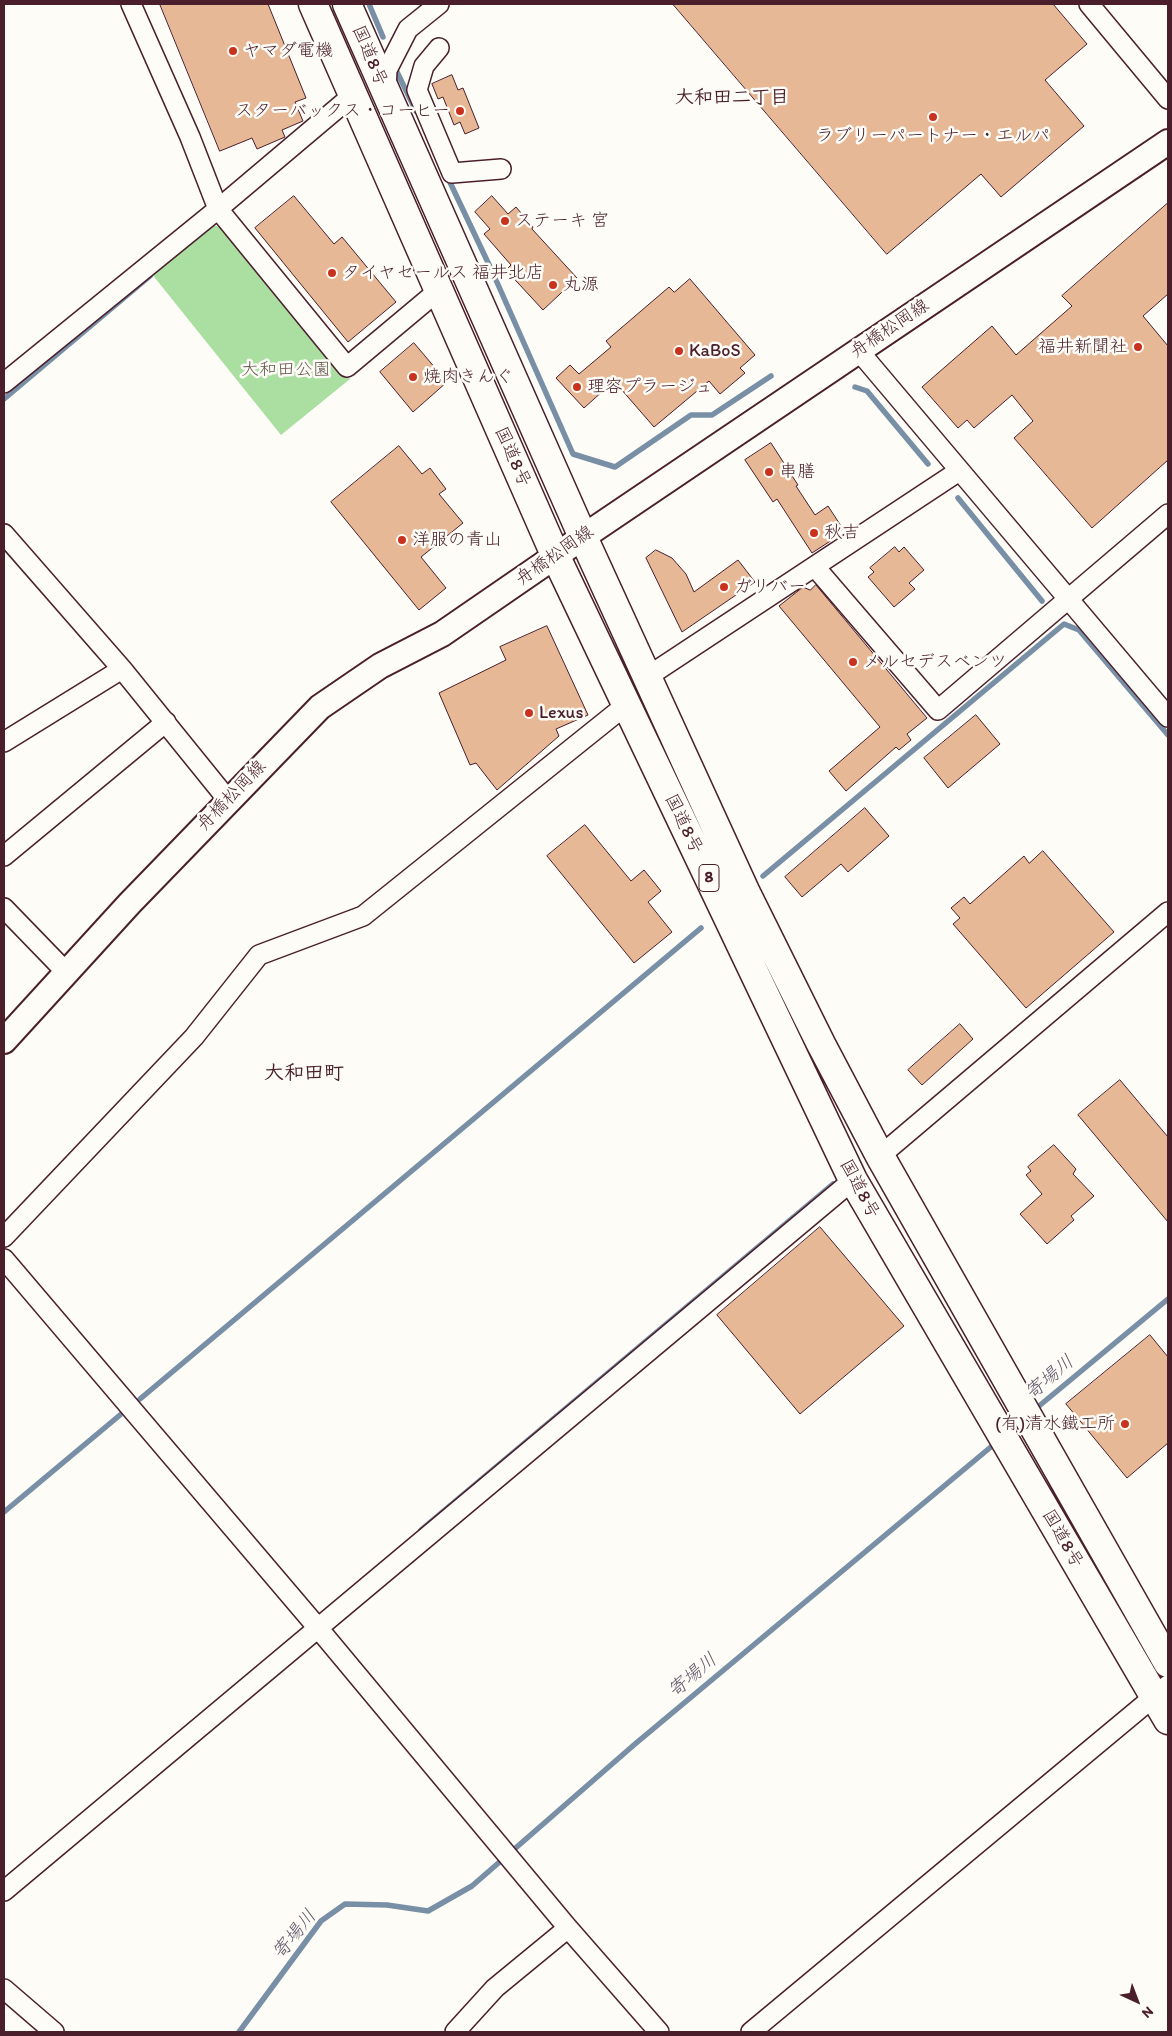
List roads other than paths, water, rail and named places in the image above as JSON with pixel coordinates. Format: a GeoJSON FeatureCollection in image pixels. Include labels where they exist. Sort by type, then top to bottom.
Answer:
{"type":"FeatureCollection","features":[{"type":"Feature","properties":{"kind":"highway","name":"国道8号"},"geometry":{"type":"LineString","coordinates":[[313,4],[556,557],[853,1180],[1161,1691],[1168,1720]]}},
{"type":"Feature","properties":{"kind":"highway","name":"国道8号"},"geometry":{"type":"LineString","coordinates":[[347,4],[583,536],[746,893],[821,1044],[880,1156],[1168,1663]]}},
{"type":"Feature","properties":{"kind":"main road","name":"舟橋松岡線"},"geometry":{"type":"LineString","coordinates":[[4,1041],[66,972],[228,800],[320,707],[380,666],[442,634],[556,557],[583,536],[1168,142]]}},
{"type":"Feature","properties":{"kind":"street"},"geometry":{"type":"LineString","coordinates":[[131,4],[190,137],[218,209],[347,367],[439,290]]}},
{"type":"Feature","properties":{"kind":"street"},"geometry":{"type":"LineString","coordinates":[[386,93],[387,70],[408,29],[438,4]]}},
{"type":"Feature","properties":{"kind":"street"},"geometry":{"type":"LineString","coordinates":[[1089,4],[1168,98]]}},
{"type":"Feature","properties":{"kind":"street"},"geometry":{"type":"LineString","coordinates":[[439,48],[424,66],[417,90],[452,173],[501,169]]}},
{"type":"Feature","properties":{"kind":"street"},"geometry":{"type":"LineString","coordinates":[[4,383],[218,209],[353,95]]}},
{"type":"Feature","properties":{"kind":"street"},"geometry":{"type":"LineString","coordinates":[[858,350],[1168,718]]}},
{"type":"Feature","properties":{"kind":"street"},"geometry":{"type":"LineString","coordinates":[[647,677],[959,471]]}},
{"type":"Feature","properties":{"kind":"street"},"geometry":{"type":"LineString","coordinates":[[815,567],[938,710],[1168,514]]}},
{"type":"Feature","properties":{"kind":"street"},"geometry":{"type":"LineString","coordinates":[[4,534],[122,669],[228,800]]}},
{"type":"Feature","properties":{"kind":"street"},"geometry":{"type":"LineString","coordinates":[[4,742],[122,669]]}},
{"type":"Feature","properties":{"kind":"street"},"geometry":{"type":"LineString","coordinates":[[4,1237],[194,1037],[258,955],[363,916],[626,705]]}},
{"type":"Feature","properties":{"kind":"street"},"geometry":{"type":"LineString","coordinates":[[4,856],[166,722]]}},
{"type":"Feature","properties":{"kind":"street"},"geometry":{"type":"LineString","coordinates":[[4,908],[66,972]]}},
{"type":"Feature","properties":{"kind":"street"},"geometry":{"type":"LineString","coordinates":[[880,1156],[1168,912]]}},
{"type":"Feature","properties":{"kind":"street"},"geometry":{"type":"LineString","coordinates":[[4,1891],[853,1180]]}},
{"type":"Feature","properties":{"kind":"street"},"geometry":{"type":"LineString","coordinates":[[4,1259],[318,1628],[568,1928],[659,2032]]}},
{"type":"Feature","properties":{"kind":"street"},"geometry":{"type":"LineString","coordinates":[[751,2032],[1161,1691]]}},
{"type":"Feature","properties":{"kind":"street"},"geometry":{"type":"LineString","coordinates":[[455,2032],[495,1988],[568,1928]]}},
{"type":"Feature","properties":{"kind":"street"},"geometry":{"type":"LineString","coordinates":[[4,1989],[54,2032]]}},
{"type":"Feature","properties":{"kind":"waterway"},"geometry":{"type":"LineString","coordinates":[[369,4],[383,37]]}},
{"type":"Feature","properties":{"kind":"waterway"},"geometry":{"type":"LineString","coordinates":[[397,72],[416,111]]}},
{"type":"Feature","properties":{"kind":"waterway"},"geometry":{"type":"LineString","coordinates":[[447,176],[492,271],[573,454],[615,467],[691,415],[712,415],[771,376]]}},
{"type":"Feature","properties":{"kind":"waterway"},"geometry":{"type":"LineString","coordinates":[[4,399],[150,276]]}},
{"type":"Feature","properties":{"kind":"waterway"},"geometry":{"type":"LineString","coordinates":[[855,387],[867,391],[928,464]]}},
{"type":"Feature","properties":{"kind":"waterway"},"geometry":{"type":"LineString","coordinates":[[958,498],[1042,601]]}},
{"type":"Feature","properties":{"kind":"waterway"},"geometry":{"type":"LineString","coordinates":[[763,876],[1064,624],[1079,630],[1168,735]]}},
{"type":"Feature","properties":{"kind":"waterway"},"geometry":{"type":"LineString","coordinates":[[140,1399],[701,928]]}},
{"type":"Feature","properties":{"kind":"waterway"},"geometry":{"type":"LineString","coordinates":[[421,1530],[833,1184]]}},
{"type":"Feature","properties":{"kind":"waterway","name":"寄場川"},"geometry":{"type":"LineString","coordinates":[[1033,1411],[1168,1299]]}},
{"type":"Feature","properties":{"kind":"waterway"},"geometry":{"type":"LineString","coordinates":[[4,1512],[120,1415]]}},
{"type":"Feature","properties":{"kind":"waterway","name":"寄場川"},"geometry":{"type":"LineString","coordinates":[[239,2032],[321,1921],[345,1904],[387,1905],[428,1911],[472,1886],[635,1744],[998,1441]]}},
{"type":"Feature","properties":{"kind":"place","name":"ヤマダ電機"},"geometry":{"type":"Point","coordinates":[233,51]}},
{"type":"Feature","properties":{"kind":"place","name":"スターバックス・コーヒー"},"geometry":{"type":"Point","coordinates":[460,111]}},
{"type":"Feature","properties":{"kind":"place","name":"ラブリーパートナー・エルパ"},"geometry":{"type":"Point","coordinates":[933,117]}},
{"type":"Feature","properties":{"kind":"place","name":"ステーキ 宮"},"geometry":{"type":"Point","coordinates":[505,221]}},
{"type":"Feature","properties":{"kind":"place","name":"タイヤセールス 福井北店"},"geometry":{"type":"Point","coordinates":[332,273]}},
{"type":"Feature","properties":{"kind":"place","name":"丸源"},"geometry":{"type":"Point","coordinates":[553,285]}},
{"type":"Feature","properties":{"kind":"place","name":"福井新聞社"},"geometry":{"type":"Point","coordinates":[1138,347]}},
{"type":"Feature","properties":{"kind":"place","name":"KaBoS"},"geometry":{"type":"Point","coordinates":[679,351]}},
{"type":"Feature","properties":{"kind":"place","name":"焼肉きんぐ"},"geometry":{"type":"Point","coordinates":[413,377]}},
{"type":"Feature","properties":{"kind":"place","name":"理容プラージュ"},"geometry":{"type":"Point","coordinates":[577,387]}},
{"type":"Feature","properties":{"kind":"place","name":"串膳"},"geometry":{"type":"Point","coordinates":[769,472]}},
{"type":"Feature","properties":{"kind":"place","name":"秋吉"},"geometry":{"type":"Point","coordinates":[814,533]}},
{"type":"Feature","properties":{"kind":"place","name":"洋服の青山"},"geometry":{"type":"Point","coordinates":[402,540]}},
{"type":"Feature","properties":{"kind":"place","name":"ガリバー"},"geometry":{"type":"Point","coordinates":[724,587]}},
{"type":"Feature","properties":{"kind":"place","name":"メルセデスベンツ"},"geometry":{"type":"Point","coordinates":[853,662]}},
{"type":"Feature","properties":{"kind":"place","name":"Lexus"},"geometry":{"type":"Point","coordinates":[529,713]}},
{"type":"Feature","properties":{"kind":"place","name":"(有)清水鐵工所"},"geometry":{"type":"Point","coordinates":[1125,1424]}},
{"type":"Feature","properties":{"kind":"district","name":"大和田二丁目"},"geometry":{"type":"Point","coordinates":[732,98]}},
{"type":"Feature","properties":{"kind":"district","name":"大和田町"},"geometry":{"type":"Point","coordinates":[304,1074]}},
{"type":"Feature","properties":{"kind":"park label","name":"大和田公園"},"geometry":{"type":"Point","coordinates":[286,370]}}]}
